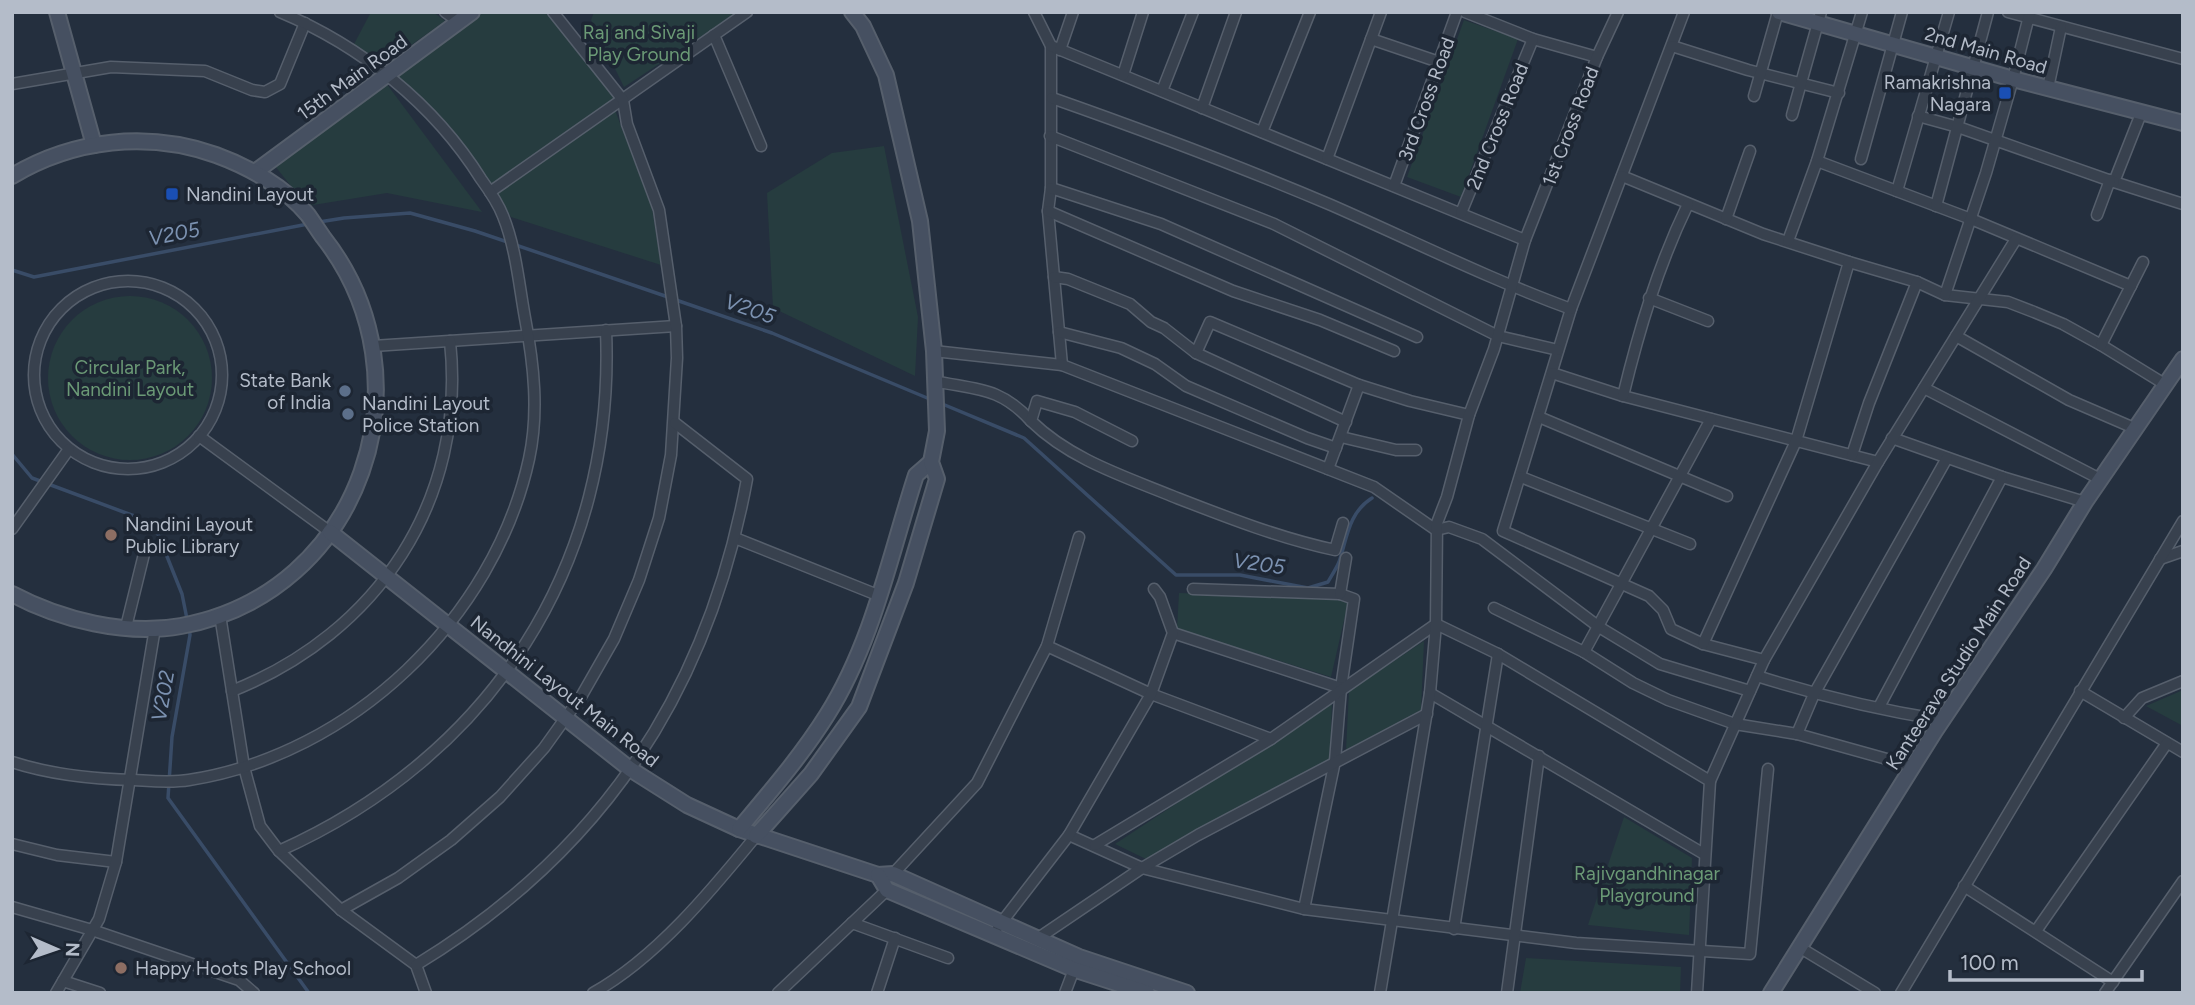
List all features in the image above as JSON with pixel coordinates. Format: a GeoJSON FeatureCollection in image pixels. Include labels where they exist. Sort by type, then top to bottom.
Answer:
{"type":"FeatureCollection","features":[{"type":"Feature","properties":{"kind":"main road"},"geometry":{"type":"LineString","coordinates":[[57,12],[94,145]]}},
{"type":"Feature","properties":{"kind":"main road","name":"15th Main Road"},"geometry":{"type":"LineString","coordinates":[[255,172],[472,12]]}},
{"type":"Feature","properties":{"kind":"main road"},"geometry":{"type":"LineString","coordinates":[[757,835],[811,774],[859,707],[905,583],[937,479],[931,462],[937,431],[934,351],[920,221],[886,75],[863,26],[852,12]]}},
{"type":"Feature","properties":{"kind":"main road","name":"2nd Main Road"},"geometry":{"type":"LineString","coordinates":[[1779,12],[1819,18],[1856,33],[2013,79],[2183,123]]}},
{"type":"Feature","properties":{"kind":"main road"},"geometry":{"type":"LineString","coordinates":[[12,176],[43,160],[94,145],[127,141],[177,145],[206,152],[255,172],[307,214],[338,257],[354,285],[369,325],[377,389],[375,422],[369,452],[354,492],[330,532],[306,560],[273,587],[220,615],[178,626],[156,628],[126,627],[75,618],[12,594]]}},
{"type":"Feature","properties":{"kind":"main road","name":"Kanteerava Studio Main Road"},"geometry":{"type":"LineString","coordinates":[[1771,993],[1912,766],[2044,569],[2100,479],[2183,359]]}},
{"type":"Feature","properties":{"kind":"main road"},"geometry":{"type":"LineString","coordinates":[[739,829],[791,766],[828,714],[852,667],[880,596],[916,475],[931,462]]}},
{"type":"Feature","properties":{"kind":"main road","name":"Nandhini Layout Main Road"},"geometry":{"type":"LineString","coordinates":[[330,532],[630,769],[687,804],[739,829],[886,875],[997,929],[1037,939],[1076,963],[1187,993]]}},
{"type":"Feature","properties":{"kind":"main road"},"geometry":{"type":"LineString","coordinates":[[886,875],[887,890],[997,929],[1147,993]]}},
{"type":"Feature","properties":{"kind":"street"},"geometry":{"type":"LineString","coordinates":[[12,762],[75,776],[154,781],[187,780],[244,766],[298,745],[356,711],[409,668],[448,625],[471,594],[499,543],[514,507],[529,461],[535,420],[528,336],[513,249],[503,215],[490,192],[442,127],[404,89],[360,55],[305,23],[280,12]]}},
{"type":"Feature","properties":{"kind":"street"},"geometry":{"type":"LineString","coordinates":[[445,12],[459,22]]}},
{"type":"Feature","properties":{"kind":"street"},"geometry":{"type":"LineString","coordinates":[[341,910],[398,878],[451,840],[484,812],[522,773],[566,719],[614,639],[639,580],[656,529],[666,487],[675,423],[677,358],[676,326],[659,210],[627,124],[623,100],[553,12]]}},
{"type":"Feature","properties":{"kind":"street"},"geometry":{"type":"LineString","coordinates":[[490,192],[747,12]]}},
{"type":"Feature","properties":{"kind":"street"},"geometry":{"type":"LineString","coordinates":[[1034,12],[1056,48],[1525,240]]}},
{"type":"Feature","properties":{"kind":"street"},"geometry":{"type":"LineString","coordinates":[[1062,365],[1048,211],[1051,187],[1050,136],[1056,48],[1073,12]]}},
{"type":"Feature","properties":{"kind":"street"},"geometry":{"type":"LineString","coordinates":[[1123,75],[1143,12]]}},
{"type":"Feature","properties":{"kind":"street"},"geometry":{"type":"LineString","coordinates":[[1162,91],[1193,12]]}},
{"type":"Feature","properties":{"kind":"street"},"geometry":{"type":"LineString","coordinates":[[1202,108],[1236,12]]}},
{"type":"Feature","properties":{"kind":"street"},"geometry":{"type":"LineString","coordinates":[[1262,132],[1310,12]]}},
{"type":"Feature","properties":{"kind":"street"},"geometry":{"type":"LineString","coordinates":[[1327,159],[1381,12]]}},
{"type":"Feature","properties":{"kind":"street","name":"3rd Cross Road"},"geometry":{"type":"LineString","coordinates":[[1394,186],[1457,12]]}},
{"type":"Feature","properties":{"kind":"street"},"geometry":{"type":"LineString","coordinates":[[1465,12],[1533,39],[1597,57]]}},
{"type":"Feature","properties":{"kind":"street","name":"1st Cross Road"},"geometry":{"type":"LineString","coordinates":[[1436,527],[1469,415],[1498,336],[1525,240],[1597,57],[1618,12]]}},
{"type":"Feature","properties":{"kind":"street"},"geometry":{"type":"LineString","coordinates":[[1684,12],[1571,309],[1503,531],[1649,596],[1663,610],[1671,629],[1703,644],[1764,660]]}},
{"type":"Feature","properties":{"kind":"street"},"geometry":{"type":"LineString","coordinates":[[1754,96],[1779,12]]}},
{"type":"Feature","properties":{"kind":"street"},"geometry":{"type":"LineString","coordinates":[[1788,241],[1839,93],[1862,12]]}},
{"type":"Feature","properties":{"kind":"street"},"geometry":{"type":"LineString","coordinates":[[1861,159],[1902,12]]}},
{"type":"Feature","properties":{"kind":"street"},"geometry":{"type":"LineString","coordinates":[[1897,191],[1949,12]]}},
{"type":"Feature","properties":{"kind":"street"},"geometry":{"type":"LineString","coordinates":[[1936,206],[1988,12]]}},
{"type":"Feature","properties":{"kind":"street"},"geometry":{"type":"LineString","coordinates":[[2008,12],[2029,15],[2061,27],[2183,60]]}},
{"type":"Feature","properties":{"kind":"street"},"geometry":{"type":"LineString","coordinates":[[1945,295],[1995,141],[2029,15]]}},
{"type":"Feature","properties":{"kind":"street"},"geometry":{"type":"LineString","coordinates":[[1792,115],[1819,18]]}},
{"type":"Feature","properties":{"kind":"street"},"geometry":{"type":"LineString","coordinates":[[12,84],[111,67],[205,71],[252,90],[265,92],[280,84],[305,23]]}},
{"type":"Feature","properties":{"kind":"street"},"geometry":{"type":"LineString","coordinates":[[2048,88],[2061,27]]}},
{"type":"Feature","properties":{"kind":"street"},"geometry":{"type":"LineString","coordinates":[[714,35],[761,146]]}},
{"type":"Feature","properties":{"kind":"street"},"geometry":{"type":"LineString","coordinates":[[1371,39],[1439,62]]}},
{"type":"Feature","properties":{"kind":"street","name":"2nd Cross Road"},"geometry":{"type":"LineString","coordinates":[[1461,213],[1533,39]]}},
{"type":"Feature","properties":{"kind":"street"},"geometry":{"type":"LineString","coordinates":[[1672,46],[1761,74],[1839,93]]}},
{"type":"Feature","properties":{"kind":"street"},"geometry":{"type":"LineString","coordinates":[[1052,98],[1144,130],[1330,205],[1510,287],[1571,309]]}},
{"type":"Feature","properties":{"kind":"street"},"geometry":{"type":"LineString","coordinates":[[2097,215],[2142,111]]}},
{"type":"Feature","properties":{"kind":"street"},"geometry":{"type":"LineString","coordinates":[[1918,116],[1958,127],[2183,204]]}},
{"type":"Feature","properties":{"kind":"street"},"geometry":{"type":"LineString","coordinates":[[1050,136],[1274,224],[1498,336],[1558,351]]}},
{"type":"Feature","properties":{"kind":"street"},"geometry":{"type":"LineString","coordinates":[[1726,219],[1750,150]]}},
{"type":"Feature","properties":{"kind":"street"},"geometry":{"type":"LineString","coordinates":[[1817,161],[1971,219],[2131,286]]}},
{"type":"Feature","properties":{"kind":"street"},"geometry":{"type":"LineString","coordinates":[[1622,176],[1726,219],[1849,262],[1917,282],[1945,295],[2008,303],[2063,324],[2166,385]]}},
{"type":"Feature","properties":{"kind":"street"},"geometry":{"type":"LineString","coordinates":[[1051,187],[1161,224],[1417,337]]}},
{"type":"Feature","properties":{"kind":"street"},"geometry":{"type":"LineString","coordinates":[[1623,396],[1649,298],[1672,237],[1688,204]]}},
{"type":"Feature","properties":{"kind":"street"},"geometry":{"type":"LineString","coordinates":[[1048,211],[1233,291],[1320,320],[1394,351]]}},
{"type":"Feature","properties":{"kind":"street"},"geometry":{"type":"LineString","coordinates":[[1697,993],[1710,781],[1764,660],[1878,461],[2016,239]]}},
{"type":"Feature","properties":{"kind":"street"},"geometry":{"type":"LineString","coordinates":[[1703,644],[1796,440],[1849,262]]}},
{"type":"Feature","properties":{"kind":"street"},"geometry":{"type":"LineString","coordinates":[[2101,345],[2143,262]]}},
{"type":"Feature","properties":{"kind":"street"},"geometry":{"type":"LineString","coordinates":[[1054,277],[1068,279],[1130,304],[1196,354],[1346,422]]}},
{"type":"Feature","properties":{"kind":"street"},"geometry":{"type":"LineString","coordinates":[[132,280],[160,286],[186,300],[206,321],[218,347],[222,376],[218,404],[200,436],[187,450],[164,463],[138,470],[111,469],[86,461],[69,449],[46,423],[36,396],[34,367],[41,339],[56,314],[77,295],[104,284],[132,280]]}},
{"type":"Feature","properties":{"kind":"street"},"geometry":{"type":"LineString","coordinates":[[1852,455],[1869,403],[1917,282]]}},
{"type":"Feature","properties":{"kind":"street"},"geometry":{"type":"LineString","coordinates":[[1649,298],[1708,321]]}},
{"type":"Feature","properties":{"kind":"street"},"geometry":{"type":"LineString","coordinates":[[1196,354],[1210,322],[1359,385],[1469,415]]}},
{"type":"Feature","properties":{"kind":"street"},"geometry":{"type":"LineString","coordinates":[[373,346],[676,326]]}},
{"type":"Feature","properties":{"kind":"street"},"geometry":{"type":"LineString","coordinates":[[279,851],[338,822],[393,787],[443,744],[488,696],[541,617],[568,562],[597,464],[604,413],[606,330]]}},
{"type":"Feature","properties":{"kind":"street"},"geometry":{"type":"LineString","coordinates":[[1059,332],[1121,348],[1155,364],[1186,386],[1336,448]]}},
{"type":"Feature","properties":{"kind":"street"},"geometry":{"type":"LineString","coordinates":[[1956,336],[2069,400],[2134,428]]}},
{"type":"Feature","properties":{"kind":"street"},"geometry":{"type":"LineString","coordinates":[[232,691],[277,671],[319,644],[357,612],[387,577],[416,531],[443,459],[452,409],[450,341]]}},
{"type":"Feature","properties":{"kind":"street"},"geometry":{"type":"LineString","coordinates":[[934,351],[1062,365],[1374,487],[1436,527],[1450,527],[1482,539],[1599,627],[1660,664],[1750,691]]}},
{"type":"Feature","properties":{"kind":"street"},"geometry":{"type":"LineString","coordinates":[[1552,373],[1623,396],[1878,461]]}},
{"type":"Feature","properties":{"kind":"street"},"geometry":{"type":"LineString","coordinates":[[1328,469],[1359,385]]}},
{"type":"Feature","properties":{"kind":"street"},"geometry":{"type":"LineString","coordinates":[[1924,388],[2100,479]]}},
{"type":"Feature","properties":{"kind":"street"},"geometry":{"type":"LineString","coordinates":[[935,394],[1003,396],[1017,406],[1044,434],[1080,456],[1120,476],[1253,528],[1335,550],[1343,523]]}},
{"type":"Feature","properties":{"kind":"street"},"geometry":{"type":"LineString","coordinates":[[1031,421],[1037,401],[1075,412],[1132,441]]}},
{"type":"Feature","properties":{"kind":"street"},"geometry":{"type":"LineString","coordinates":[[1539,417],[1727,496]]}},
{"type":"Feature","properties":{"kind":"street"},"geometry":{"type":"LineString","coordinates":[[1584,652],[1711,419]]}},
{"type":"Feature","properties":{"kind":"street"},"geometry":{"type":"LineString","coordinates":[[416,965],[477,925],[534,879],[585,827],[630,769],[668,710],[699,647],[723,581],[747,479],[675,423]]}},
{"type":"Feature","properties":{"kind":"street"},"geometry":{"type":"LineString","coordinates":[[200,436],[330,532]]}},
{"type":"Feature","properties":{"kind":"street"},"geometry":{"type":"LineString","coordinates":[[1341,437],[1396,450],[1416,450]]}},
{"type":"Feature","properties":{"kind":"street"},"geometry":{"type":"LineString","coordinates":[[1892,438],[2002,477],[2085,502]]}},
{"type":"Feature","properties":{"kind":"street"},"geometry":{"type":"LineString","coordinates":[[12,528],[69,449]]}},
{"type":"Feature","properties":{"kind":"street"},"geometry":{"type":"LineString","coordinates":[[1797,734],[1821,682],[1948,458]]}},
{"type":"Feature","properties":{"kind":"street"},"geometry":{"type":"LineString","coordinates":[[1521,477],[1690,544]]}},
{"type":"Feature","properties":{"kind":"street"},"geometry":{"type":"LineString","coordinates":[[1882,703],[2002,477]]}},
{"type":"Feature","properties":{"kind":"street"},"geometry":{"type":"LineString","coordinates":[[1900,993],[2183,520]]}},
{"type":"Feature","properties":{"kind":"street"},"geometry":{"type":"LineString","coordinates":[[1380,993],[1430,693],[1436,624],[1436,527]]}},
{"type":"Feature","properties":{"kind":"street"},"geometry":{"type":"LineString","coordinates":[[886,875],[977,783],[1046,646],[1079,537]]}},
{"type":"Feature","properties":{"kind":"street"},"geometry":{"type":"LineString","coordinates":[[735,538],[880,596]]}},
{"type":"Feature","properties":{"kind":"street"},"geometry":{"type":"LineString","coordinates":[[2159,560],[2183,551]]}},
{"type":"Feature","properties":{"kind":"street"},"geometry":{"type":"LineString","coordinates":[[126,627],[144,554]]}},
{"type":"Feature","properties":{"kind":"street"},"geometry":{"type":"LineString","coordinates":[[1340,594],[1346,558]]}},
{"type":"Feature","properties":{"kind":"street"},"geometry":{"type":"LineString","coordinates":[[997,929],[1069,835],[1151,694],[1172,633],[1163,604],[1154,589]]}},
{"type":"Feature","properties":{"kind":"street"},"geometry":{"type":"LineString","coordinates":[[1193,589],[1340,594],[1354,599],[1341,688],[1335,761],[1304,909]]}},
{"type":"Feature","properties":{"kind":"street"},"geometry":{"type":"LineString","coordinates":[[1494,608],[1584,652],[1668,700],[1735,724],[1797,734],[1912,766]]}},
{"type":"Feature","properties":{"kind":"street"},"geometry":{"type":"LineString","coordinates":[[220,615],[244,766],[260,826],[279,851],[341,910],[416,965],[426,993]]}},
{"type":"Feature","properties":{"kind":"street"},"geometry":{"type":"LineString","coordinates":[[1436,624],[1498,654],[1710,781]]}},
{"type":"Feature","properties":{"kind":"street"},"geometry":{"type":"LineString","coordinates":[[1095,845],[1271,739],[1436,624]]}},
{"type":"Feature","properties":{"kind":"street"},"geometry":{"type":"LineString","coordinates":[[56,993],[99,919],[116,862],[156,628]]}},
{"type":"Feature","properties":{"kind":"street"},"geometry":{"type":"LineString","coordinates":[[1172,633],[1341,688]]}},
{"type":"Feature","properties":{"kind":"street"},"geometry":{"type":"LineString","coordinates":[[1046,646],[1151,694],[1271,739]]}},
{"type":"Feature","properties":{"kind":"street"},"geometry":{"type":"LineString","coordinates":[[1454,929],[1498,654]]}},
{"type":"Feature","properties":{"kind":"street"},"geometry":{"type":"LineString","coordinates":[[1757,676],[1815,694],[1882,703],[1903,714],[1942,720]]}},
{"type":"Feature","properties":{"kind":"street"},"geometry":{"type":"LineString","coordinates":[[2124,718],[2142,698],[2183,681]]}},
{"type":"Feature","properties":{"kind":"street"},"geometry":{"type":"LineString","coordinates":[[2080,691],[2183,752]]}},
{"type":"Feature","properties":{"kind":"street"},"geometry":{"type":"LineString","coordinates":[[1430,693],[1704,854]]}},
{"type":"Feature","properties":{"kind":"street"},"geometry":{"type":"LineString","coordinates":[[1037,939],[1142,868],[1198,835],[1427,714]]}},
{"type":"Feature","properties":{"kind":"street"},"geometry":{"type":"LineString","coordinates":[[2036,931],[2167,743]]}},
{"type":"Feature","properties":{"kind":"street"},"geometry":{"type":"LineString","coordinates":[[1507,993],[1539,756]]}},
{"type":"Feature","properties":{"kind":"street"},"geometry":{"type":"LineString","coordinates":[[1069,835],[1142,868],[1304,909],[1576,943],[1750,954],[1768,769]]}},
{"type":"Feature","properties":{"kind":"street"},"geometry":{"type":"LineString","coordinates":[[593,993],[616,980],[702,902],[757,835]]}},
{"type":"Feature","properties":{"kind":"street"},"geometry":{"type":"LineString","coordinates":[[12,844],[57,855],[116,862]]}},
{"type":"Feature","properties":{"kind":"street"},"geometry":{"type":"LineString","coordinates":[[2105,993],[2183,881]]}},
{"type":"Feature","properties":{"kind":"street"},"geometry":{"type":"LineString","coordinates":[[1964,886],[2113,982]]}},
{"type":"Feature","properties":{"kind":"street"},"geometry":{"type":"LineString","coordinates":[[778,993],[887,890]]}},
{"type":"Feature","properties":{"kind":"street"},"geometry":{"type":"LineString","coordinates":[[12,907],[92,930],[239,980],[254,993]]}},
{"type":"Feature","properties":{"kind":"street"},"geometry":{"type":"LineString","coordinates":[[852,923],[948,958]]}},
{"type":"Feature","properties":{"kind":"street"},"geometry":{"type":"LineString","coordinates":[[877,993],[895,938]]}},
{"type":"Feature","properties":{"kind":"street"},"geometry":{"type":"LineString","coordinates":[[1799,947],[1875,993]]}},
{"type":"Feature","properties":{"kind":"street"},"geometry":{"type":"LineString","coordinates":[[1065,993],[1076,963]]}},
{"type":"Feature","properties":{"kind":"street"},"geometry":{"type":"LineString","coordinates":[[62,981],[100,993]]}},
{"type":"Feature","properties":{"kind":"green space"},"geometry":{"type":"Polygon","coordinates":[[[371,12],[433,12],[445,21],[386,63],[353,46],[371,12]]]}},
{"type":"Feature","properties":{"kind":"green space"},"geometry":{"type":"Polygon","coordinates":[[[476,12],[550,12],[616,99],[489,186],[469,152],[446,122],[419,95],[387,72],[476,12]]]}},
{"type":"Feature","properties":{"kind":"green space","name":"Raj and Sivaji Play Ground"},"geometry":{"type":"Polygon","coordinates":[[[594,12],[738,12],[624,87],[591,20],[594,12]]]}},
{"type":"Feature","properties":{"kind":"green space"},"geometry":{"type":"Polygon","coordinates":[[[1464,20],[1518,39],[1461,197],[1407,177],[1464,20]]]}},
{"type":"Feature","properties":{"kind":"green space"},"geometry":{"type":"Polygon","coordinates":[[[383,79],[482,212],[387,193],[307,206],[275,166],[383,79]]]}},
{"type":"Feature","properties":{"kind":"green space"},"geometry":{"type":"Polygon","coordinates":[[[615,110],[652,208],[661,265],[511,217],[497,194],[615,110]]]}},
{"type":"Feature","properties":{"kind":"green space"},"geometry":{"type":"Polygon","coordinates":[[[884,146],[918,317],[915,376],[773,308],[767,193],[832,153],[884,146]]]}},
{"type":"Feature","properties":{"kind":"green space","name":"Circular Park, Nandini Layout"},"geometry":{"type":"Polygon","coordinates":[[[130,296],[161,302],[188,320],[206,347],[212,378],[206,409],[188,436],[161,454],[130,460],[99,454],[72,436],[54,409],[48,378],[54,347],[72,320],[99,302],[130,296]]]}},
{"type":"Feature","properties":{"kind":"green space"},"geometry":{"type":"Polygon","coordinates":[[[1179,593],[1338,598],[1348,603],[1331,677],[1177,629],[1179,593]]]}},
{"type":"Feature","properties":{"kind":"green space"},"geometry":{"type":"Polygon","coordinates":[[[1424,641],[1421,710],[1346,750],[1349,691],[1424,641]]]}},
{"type":"Feature","properties":{"kind":"green space"},"geometry":{"type":"Polygon","coordinates":[[[2183,690],[2183,726],[2146,706],[2183,690]]]}},
{"type":"Feature","properties":{"kind":"green space"},"geometry":{"type":"Polygon","coordinates":[[[1332,701],[1330,759],[1148,860],[1115,844],[1332,701]]]}},
{"type":"Feature","properties":{"kind":"green space","name":"Rajivgandhinagar Playground"},"geometry":{"type":"Polygon","coordinates":[[[1624,817],[1692,858],[1689,935],[1588,925],[1624,817]]]}},
{"type":"Feature","properties":{"kind":"green space"},"geometry":{"type":"Polygon","coordinates":[[[1526,958],[1681,967],[1680,993],[1520,993],[1526,958]]]}},
{"type":"Feature","properties":{"kind":"waterway","name":"V205"},"geometry":{"type":"LineString","coordinates":[[319,222],[410,213],[475,231],[668,297]]}},
{"type":"Feature","properties":{"kind":"waterway","name":"V205"},"geometry":{"type":"LineString","coordinates":[[12,270],[34,277],[308,224]]}},
{"type":"Feature","properties":{"kind":"waterway","name":"V205"},"geometry":{"type":"LineString","coordinates":[[676,300],[772,333],[932,400]]}},
{"type":"Feature","properties":{"kind":"waterway","name":"V205"},"geometry":{"type":"LineString","coordinates":[[940,403],[1024,438],[1176,575],[1240,575],[1308,588],[1328,582],[1339,562],[1353,519],[1372,498]]}},
{"type":"Feature","properties":{"kind":"waterway","name":"V202"},"geometry":{"type":"LineString","coordinates":[[12,454],[32,478],[137,517],[158,534],[182,594],[187,619]]}},
{"type":"Feature","properties":{"kind":"waterway","name":"V202"},"geometry":{"type":"LineString","coordinates":[[189,626],[190,635],[172,737],[168,798],[309,993]]}},
{"type":"Feature","properties":{"kind":"place","name":"Ramakrishna Nagara"},"geometry":{"type":"Point","coordinates":[2005,93]}},
{"type":"Feature","properties":{"kind":"place","name":"Nandini Layout"},"geometry":{"type":"Point","coordinates":[172,194]}},
{"type":"Feature","properties":{"kind":"place","name":"State Bank of India"},"geometry":{"type":"Point","coordinates":[345,391]}},
{"type":"Feature","properties":{"kind":"place","name":"Nandini Layout Police Station"},"geometry":{"type":"Point","coordinates":[348,414]}},
{"type":"Feature","properties":{"kind":"place","name":"Nandini Layout Public Library"},"geometry":{"type":"Point","coordinates":[111,535]}},
{"type":"Feature","properties":{"kind":"place","name":"Happy Hoots Play School"},"geometry":{"type":"Point","coordinates":[121,968]}}]}
